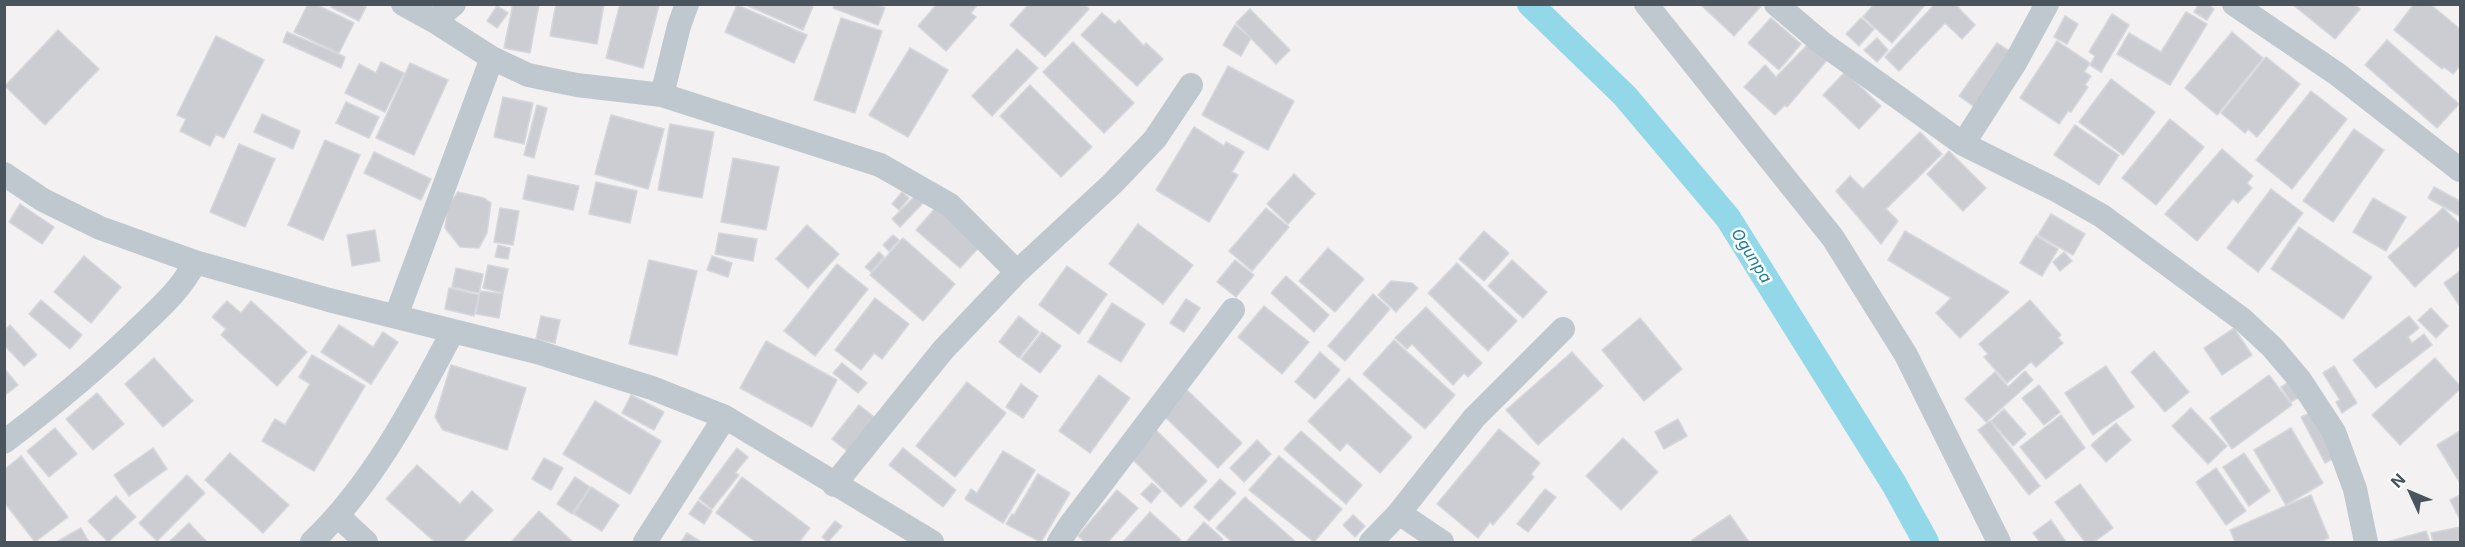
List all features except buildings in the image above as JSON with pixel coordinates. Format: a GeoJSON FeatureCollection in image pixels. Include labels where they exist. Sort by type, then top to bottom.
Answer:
{"type":"FeatureCollection","features":[{"type":"Feature","properties":{"kind":"street"},"geometry":{"type":"LineString","coordinates":[[403,4],[492,58],[528,75],[577,85],[663,95],[880,165],[950,205],[1017,272]]}},
{"type":"Feature","properties":{"kind":"street"},"geometry":{"type":"LineString","coordinates":[[434,21],[454,4]]}},
{"type":"Feature","properties":{"kind":"street"},"geometry":{"type":"LineString","coordinates":[[663,95],[679,26],[687,4]]}},
{"type":"Feature","properties":{"kind":"street"},"geometry":{"type":"LineString","coordinates":[[1646,4],[1833,238],[1906,355],[1999,543]]}},
{"type":"Feature","properties":{"kind":"street"},"geometry":{"type":"LineString","coordinates":[[1776,4],[1822,43],[1963,144],[2058,191],[2102,216],[2243,320],[2272,347],[2300,380],[2334,432],[2355,489],[2366,543]]}},
{"type":"Feature","properties":{"kind":"street"},"geometry":{"type":"LineString","coordinates":[[1963,144],[2014,63],[2047,4]]}},
{"type":"Feature","properties":{"kind":"street"},"geometry":{"type":"LineString","coordinates":[[2234,4],[2337,74],[2460,170]]}},
{"type":"Feature","properties":{"kind":"street"},"geometry":{"type":"LineString","coordinates":[[396,316],[492,58]]}},
{"type":"Feature","properties":{"kind":"street"},"geometry":{"type":"LineString","coordinates":[[834,485],[943,350],[1017,272],[1113,183],[1155,139],[1191,85]]}},
{"type":"Feature","properties":{"kind":"street"},"geometry":{"type":"LineString","coordinates":[[4,174],[43,200],[100,228],[195,262],[537,352],[641,385],[724,417],[932,543]]}},
{"type":"Feature","properties":{"kind":"street"},"geometry":{"type":"LineString","coordinates":[[4,442],[68,394],[124,343],[172,296],[186,280],[195,262]]}},
{"type":"Feature","properties":{"kind":"street"},"geometry":{"type":"LineString","coordinates":[[1059,543],[1070,525],[1233,310]]}},
{"type":"Feature","properties":{"kind":"street"},"geometry":{"type":"LineString","coordinates":[[1371,543],[1399,513],[1474,418],[1563,329]]}},
{"type":"Feature","properties":{"kind":"street"},"geometry":{"type":"LineString","coordinates":[[312,543],[338,516],[384,452],[420,393],[453,331]]}},
{"type":"Feature","properties":{"kind":"street"},"geometry":{"type":"LineString","coordinates":[[645,543],[724,417]]}},
{"type":"Feature","properties":{"kind":"street"},"geometry":{"type":"LineString","coordinates":[[1399,513],[1442,543]]}},
{"type":"Feature","properties":{"kind":"street"},"geometry":{"type":"LineString","coordinates":[[338,516],[366,543]]}},
{"type":"Feature","properties":{"kind":"waterway","name":"Ogunpa"},"geometry":{"type":"LineString","coordinates":[[1530,4],[1625,96],[1728,218],[1894,484],[1926,542]]}}]}
